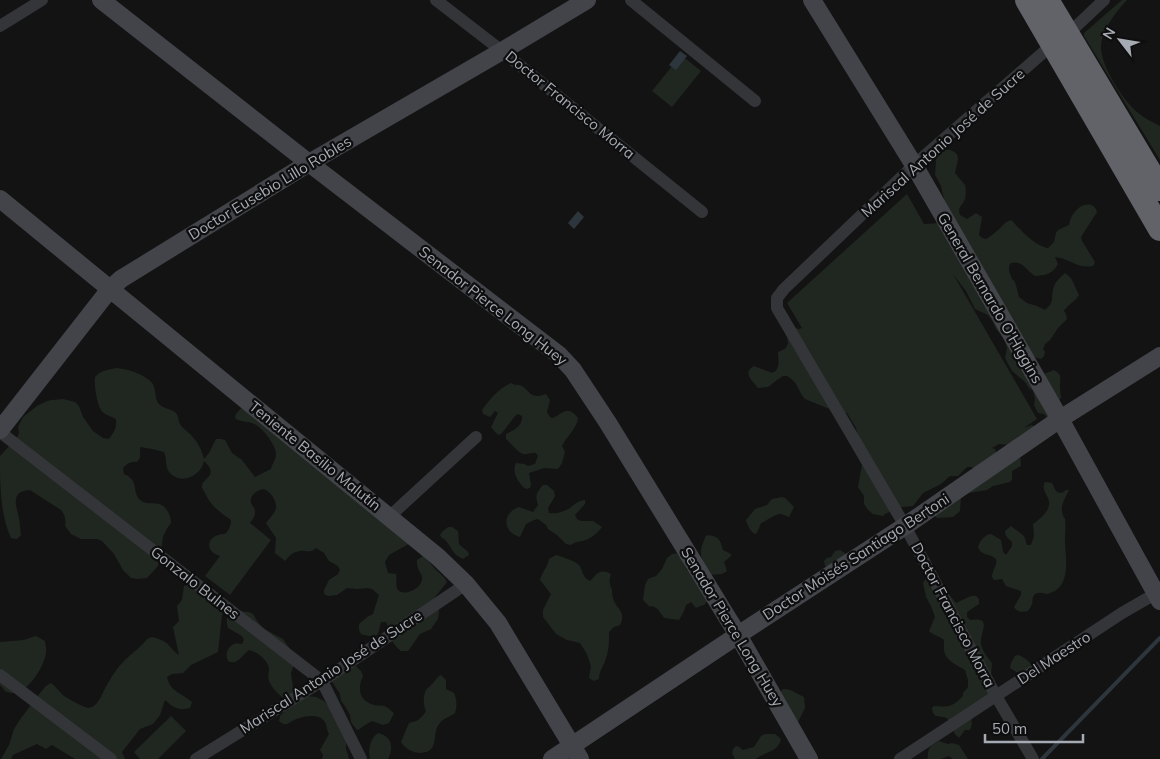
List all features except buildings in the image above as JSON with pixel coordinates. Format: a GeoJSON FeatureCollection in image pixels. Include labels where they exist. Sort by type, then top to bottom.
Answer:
{"type":"FeatureCollection","features":[{"type":"Feature","properties":{"kind":"highway"},"geometry":{"type":"LineString","coordinates":[[1027,0],[1060,39],[1160,189]]}},
{"type":"Feature","properties":{"kind":"highway"},"geometry":{"type":"LineString","coordinates":[[1046,0],[1060,39],[1160,229]]}},
{"type":"Feature","properties":{"kind":"street"},"geometry":{"type":"LineString","coordinates":[[0,26],[42,0]]}},
{"type":"Feature","properties":{"kind":"street","name":"Senador Pierce Long Huey"},"geometry":{"type":"LineString","coordinates":[[101,0],[559,355],[573,370],[608,423],[738,635],[809,759]]}},
{"type":"Feature","properties":{"kind":"street","name":"Doctor Francisco Morra"},"geometry":{"type":"LineString","coordinates":[[436,0],[702,212]]}},
{"type":"Feature","properties":{"kind":"street","name":"Doctor Eusebio Lillo Robles"},"geometry":{"type":"LineString","coordinates":[[0,431],[110,288],[122,279],[309,163],[587,0]]}},
{"type":"Feature","properties":{"kind":"street"},"geometry":{"type":"LineString","coordinates":[[632,0],[755,101]]}},
{"type":"Feature","properties":{"kind":"street","name":"General Bernardo O'Higgins"},"geometry":{"type":"LineString","coordinates":[[812,0],[914,165],[1159,595]]}},
{"type":"Feature","properties":{"kind":"street","name":"Mariscal Antonio José de Sucre"},"geometry":{"type":"LineString","coordinates":[[784,288],[914,165],[1104,0]]}},
{"type":"Feature","properties":{"kind":"street","name":"Teniente Basilio Malutín"},"geometry":{"type":"LineString","coordinates":[[0,199],[438,557],[466,584],[498,623],[576,752]]}},
{"type":"Feature","properties":{"kind":"street","name":"Doctor Francisco Morra"},"geometry":{"type":"LineString","coordinates":[[784,288],[777,298],[777,308],[905,526],[996,696],[1033,759]]}},
{"type":"Feature","properties":{"kind":"street","name":"Doctor Moisés Santiago Bertoni"},"geometry":{"type":"LineString","coordinates":[[552,759],[576,752],[738,635],[905,526],[1060,419],[1160,356]]}},
{"type":"Feature","properties":{"kind":"street","name":"Gonzalo Bulnes"},"geometry":{"type":"LineString","coordinates":[[0,431],[322,681],[361,759]]}},
{"type":"Feature","properties":{"kind":"street"},"geometry":{"type":"LineString","coordinates":[[389,517],[476,437]]}},
{"type":"Feature","properties":{"kind":"street","name":"Mariscal Antonio José de Sucre"},"geometry":{"type":"LineString","coordinates":[[196,759],[322,681],[466,584]]}},
{"type":"Feature","properties":{"kind":"street","name":"Del Maestro"},"geometry":{"type":"LineString","coordinates":[[900,759],[1122,614],[1159,595]]}},
{"type":"Feature","properties":{"kind":"street"},"geometry":{"type":"LineString","coordinates":[[0,674],[111,759]]}},
{"type":"Feature","properties":{"kind":"shaded area"},"geometry":{"type":"Polygon","coordinates":[[[1122,0],[1127,0],[1114,15],[1102,40],[1101,46],[1104,63],[1113,82],[1131,106],[1148,120],[1160,126],[1160,160],[1084,36],[1084,33],[1122,0]]]}},
{"type":"Feature","properties":{"kind":"shaded area"},"geometry":{"type":"Polygon","coordinates":[[[680,51],[687,56],[676,70],[669,65],[680,51]]]}},
{"type":"Feature","properties":{"kind":"shaded area"},"geometry":{"type":"Polygon","coordinates":[[[681,55],[701,71],[672,107],[652,91],[681,55]]]}},
{"type":"Feature","properties":{"kind":"shaded area"},"geometry":{"type":"Polygon","coordinates":[[[945,149],[955,152],[957,155],[958,161],[955,173],[965,185],[964,202],[959,208],[960,215],[967,219],[976,213],[982,217],[979,235],[982,238],[986,239],[1011,220],[1033,241],[1048,248],[1054,242],[1058,230],[1069,225],[1072,216],[1077,210],[1080,207],[1090,205],[1097,212],[1081,237],[1095,262],[1093,266],[1087,267],[1055,257],[1058,264],[1051,272],[1035,276],[1018,263],[1011,263],[1009,266],[1009,271],[1015,282],[1019,297],[1027,303],[1045,310],[1052,301],[1055,284],[1065,273],[1071,278],[1079,295],[1064,311],[1067,319],[1045,344],[1043,349],[1045,352],[1044,356],[1041,359],[1034,357],[1039,376],[1054,370],[1060,376],[1061,398],[1054,406],[1048,419],[1044,414],[1038,413],[1034,405],[1033,391],[1012,371],[1005,358],[1007,348],[1005,340],[988,315],[975,309],[966,291],[953,274],[1037,419],[1024,428],[1032,425],[1036,428],[1009,445],[999,444],[992,448],[995,449],[996,455],[976,469],[967,467],[958,476],[950,476],[941,484],[923,493],[913,506],[902,507],[883,516],[873,514],[868,510],[864,504],[864,496],[858,487],[862,465],[853,448],[859,441],[856,428],[847,413],[827,408],[805,399],[796,384],[787,376],[783,376],[768,387],[758,388],[748,374],[754,366],[772,373],[777,369],[778,352],[785,349],[788,343],[786,332],[791,327],[802,328],[787,303],[907,194],[924,224],[941,223],[944,199],[941,186],[935,175],[937,156],[945,149]]]}},
{"type":"Feature","properties":{"kind":"shaded area"},"geometry":{"type":"Polygon","coordinates":[[[578,211],[584,217],[574,229],[568,223],[578,211]]]}},
{"type":"Feature","properties":{"kind":"shaded area"},"geometry":{"type":"Polygon","coordinates":[[[116,368],[138,373],[152,382],[159,404],[176,413],[179,423],[197,443],[204,459],[216,439],[221,439],[225,440],[232,453],[242,460],[255,477],[271,469],[276,456],[274,446],[264,431],[256,425],[236,419],[236,414],[242,407],[409,543],[389,555],[385,562],[388,573],[396,574],[397,587],[401,592],[409,592],[419,586],[422,576],[417,560],[423,556],[446,580],[447,582],[432,601],[439,610],[438,619],[431,629],[420,634],[408,651],[401,651],[394,644],[386,622],[381,622],[378,634],[373,637],[361,634],[359,624],[373,614],[379,595],[372,589],[347,588],[337,595],[328,596],[324,594],[324,590],[329,580],[338,574],[340,570],[338,566],[329,561],[324,553],[316,548],[311,551],[299,551],[293,553],[285,561],[275,553],[276,538],[266,523],[276,509],[276,503],[269,492],[264,489],[252,495],[251,503],[255,513],[250,523],[271,540],[230,595],[205,576],[220,556],[211,550],[209,543],[214,537],[225,534],[231,524],[231,520],[214,506],[202,488],[211,471],[209,466],[204,461],[195,475],[185,479],[179,478],[169,472],[164,452],[152,449],[140,447],[140,458],[137,462],[130,463],[123,468],[124,474],[134,483],[140,500],[162,505],[170,517],[171,523],[163,536],[158,566],[147,578],[131,578],[102,541],[97,539],[81,539],[71,534],[65,526],[65,517],[61,510],[30,490],[19,493],[17,496],[16,504],[21,535],[17,539],[11,538],[3,509],[0,456],[17,438],[19,433],[18,427],[23,417],[47,401],[63,399],[75,402],[93,431],[103,438],[109,439],[115,430],[116,419],[101,410],[96,394],[95,377],[102,372],[116,368]]]}},
{"type":"Feature","properties":{"kind":"shaded area"},"geometry":{"type":"Polygon","coordinates":[[[511,383],[522,386],[534,395],[546,394],[550,400],[547,412],[550,417],[553,418],[569,411],[578,418],[576,425],[562,446],[565,452],[558,469],[544,468],[529,473],[531,484],[530,488],[526,489],[516,478],[514,470],[516,463],[528,466],[535,464],[538,456],[536,453],[521,453],[506,439],[506,434],[519,425],[522,416],[518,414],[515,416],[499,435],[491,427],[498,413],[495,411],[490,417],[483,414],[482,410],[498,391],[511,383]]]}},
{"type":"Feature","properties":{"kind":"shaded area"},"geometry":{"type":"Polygon","coordinates":[[[1013,451],[1020,455],[1021,466],[1012,471],[1010,482],[993,486],[987,490],[963,494],[960,511],[953,517],[937,518],[931,511],[930,507],[944,489],[959,486],[974,472],[979,472],[993,464],[996,465],[1013,451]]]}},
{"type":"Feature","properties":{"kind":"shaded area"},"geometry":{"type":"Polygon","coordinates":[[[1045,482],[1052,483],[1058,492],[1062,493],[1069,490],[1062,508],[1065,519],[1065,574],[1060,587],[1048,594],[1036,594],[1028,611],[1021,612],[1014,607],[1021,595],[1021,591],[1006,586],[1002,579],[994,580],[992,577],[996,559],[981,552],[978,547],[986,536],[991,534],[1001,540],[1003,552],[1006,555],[1012,546],[1012,542],[1006,536],[1005,531],[1011,526],[1024,536],[1027,545],[1031,545],[1034,536],[1033,524],[1045,513],[1049,506],[1044,489],[1045,482]]]}},
{"type":"Feature","properties":{"kind":"shaded area"},"geometry":{"type":"Polygon","coordinates":[[[543,485],[547,485],[554,491],[555,496],[548,508],[549,513],[562,512],[585,500],[585,504],[575,515],[577,519],[593,521],[602,527],[590,538],[571,545],[566,544],[538,519],[526,524],[520,537],[514,535],[507,527],[506,522],[509,514],[519,507],[533,512],[538,505],[537,495],[543,485]]]}},
{"type":"Feature","properties":{"kind":"shaded area"},"geometry":{"type":"Polygon","coordinates":[[[782,497],[794,507],[789,517],[781,514],[776,515],[761,523],[755,534],[749,528],[746,520],[755,509],[767,505],[772,499],[782,497]]]}},
{"type":"Feature","properties":{"kind":"shaded area"},"geometry":{"type":"Polygon","coordinates":[[[448,527],[458,531],[459,544],[468,552],[469,555],[463,559],[455,553],[440,535],[448,527]]]}},
{"type":"Feature","properties":{"kind":"shaded area"},"geometry":{"type":"Polygon","coordinates":[[[708,535],[717,538],[723,550],[731,554],[724,562],[727,571],[722,574],[710,575],[702,560],[702,547],[708,535]]]}},
{"type":"Feature","properties":{"kind":"shaded area"},"geometry":{"type":"Polygon","coordinates":[[[840,550],[845,553],[845,558],[834,561],[829,568],[825,566],[824,561],[831,557],[835,551],[840,550]]]}},
{"type":"Feature","properties":{"kind":"shaded area"},"geometry":{"type":"Polygon","coordinates":[[[679,553],[686,569],[697,579],[708,600],[704,605],[696,608],[691,602],[686,605],[679,620],[665,618],[657,609],[652,606],[650,607],[643,600],[645,585],[648,579],[656,576],[667,558],[672,554],[679,553]]]}},
{"type":"Feature","properties":{"kind":"shaded area"},"geometry":{"type":"Polygon","coordinates":[[[556,555],[579,565],[585,577],[590,581],[601,572],[611,574],[612,596],[622,613],[622,620],[620,625],[614,627],[609,632],[607,655],[599,679],[594,681],[589,678],[591,666],[587,654],[580,643],[567,640],[556,634],[543,617],[543,610],[551,594],[540,580],[549,559],[556,555]]]}},
{"type":"Feature","properties":{"kind":"shaded area"},"geometry":{"type":"Polygon","coordinates":[[[926,578],[948,593],[956,603],[971,596],[976,596],[979,599],[979,604],[967,612],[967,617],[970,620],[977,619],[984,623],[981,645],[992,663],[993,692],[971,718],[970,730],[965,730],[959,738],[947,718],[935,715],[932,708],[934,706],[950,706],[956,702],[963,696],[968,687],[968,680],[965,670],[946,656],[944,640],[929,631],[935,617],[926,597],[923,583],[926,578]]]}},
{"type":"Feature","properties":{"kind":"shaded area"},"geometry":{"type":"Polygon","coordinates":[[[205,581],[214,590],[225,609],[222,615],[218,652],[191,665],[183,673],[172,674],[167,677],[174,689],[192,702],[190,708],[176,708],[165,700],[160,715],[153,724],[140,729],[122,752],[125,759],[75,759],[52,745],[46,749],[37,744],[13,755],[11,759],[1,759],[19,721],[46,686],[51,683],[64,696],[88,708],[94,706],[120,666],[147,639],[152,637],[162,641],[179,655],[173,627],[179,621],[177,606],[182,600],[184,586],[205,581]]]}},
{"type":"Feature","properties":{"kind":"shaded area"},"geometry":{"type":"Polygon","coordinates":[[[237,611],[253,614],[264,629],[283,639],[290,649],[294,664],[291,673],[293,688],[306,696],[316,697],[324,701],[335,713],[347,742],[346,749],[349,759],[322,759],[323,755],[320,750],[329,734],[325,722],[319,717],[306,717],[293,720],[288,724],[283,724],[279,721],[280,716],[287,709],[287,701],[272,686],[269,679],[268,665],[261,656],[249,650],[237,661],[228,661],[228,649],[232,645],[242,644],[244,640],[242,636],[228,628],[227,624],[227,619],[237,611]]]}},
{"type":"Feature","properties":{"kind":"shaded area"},"geometry":{"type":"Polygon","coordinates":[[[36,636],[45,641],[46,650],[37,674],[26,688],[19,692],[5,691],[0,685],[0,642],[24,640],[36,636]]]}},
{"type":"Feature","properties":{"kind":"shaded area"},"geometry":{"type":"Polygon","coordinates":[[[1018,655],[1026,659],[1032,666],[1019,674],[1010,668],[1015,656],[1018,655]]]}},
{"type":"Feature","properties":{"kind":"shaded area"},"geometry":{"type":"Polygon","coordinates":[[[354,664],[363,676],[360,684],[361,696],[367,702],[385,707],[394,713],[389,723],[383,725],[372,721],[358,730],[351,722],[350,715],[341,701],[340,694],[331,680],[354,664]]]}},
{"type":"Feature","properties":{"kind":"shaded area"},"geometry":{"type":"Polygon","coordinates":[[[441,675],[446,680],[446,689],[454,693],[455,713],[442,720],[439,724],[431,749],[427,752],[414,752],[406,748],[401,742],[409,723],[419,719],[426,711],[424,695],[426,690],[441,675]]]}},
{"type":"Feature","properties":{"kind":"shaded area"},"geometry":{"type":"Polygon","coordinates":[[[783,689],[804,697],[805,708],[798,722],[797,729],[779,693],[783,689]]]}},
{"type":"Feature","properties":{"kind":"shaded area"},"geometry":{"type":"Polygon","coordinates":[[[171,716],[186,731],[158,759],[140,759],[134,752],[171,716]]]}},
{"type":"Feature","properties":{"kind":"shaded area"},"geometry":{"type":"Polygon","coordinates":[[[378,733],[386,737],[391,743],[388,759],[370,759],[370,744],[378,733]]]}},
{"type":"Feature","properties":{"kind":"shaded area"},"geometry":{"type":"Polygon","coordinates":[[[775,734],[781,739],[777,747],[756,759],[735,759],[732,753],[736,746],[743,750],[754,747],[761,736],[775,734]]]}},
{"type":"Feature","properties":{"kind":"shaded area"},"geometry":{"type":"Polygon","coordinates":[[[939,741],[959,745],[968,759],[953,759],[949,756],[941,759],[926,759],[928,758],[930,747],[939,741]]]}},
{"type":"Feature","properties":{"kind":"waterway"},"geometry":{"type":"LineString","coordinates":[[1042,759],[1160,638]]}}]}
